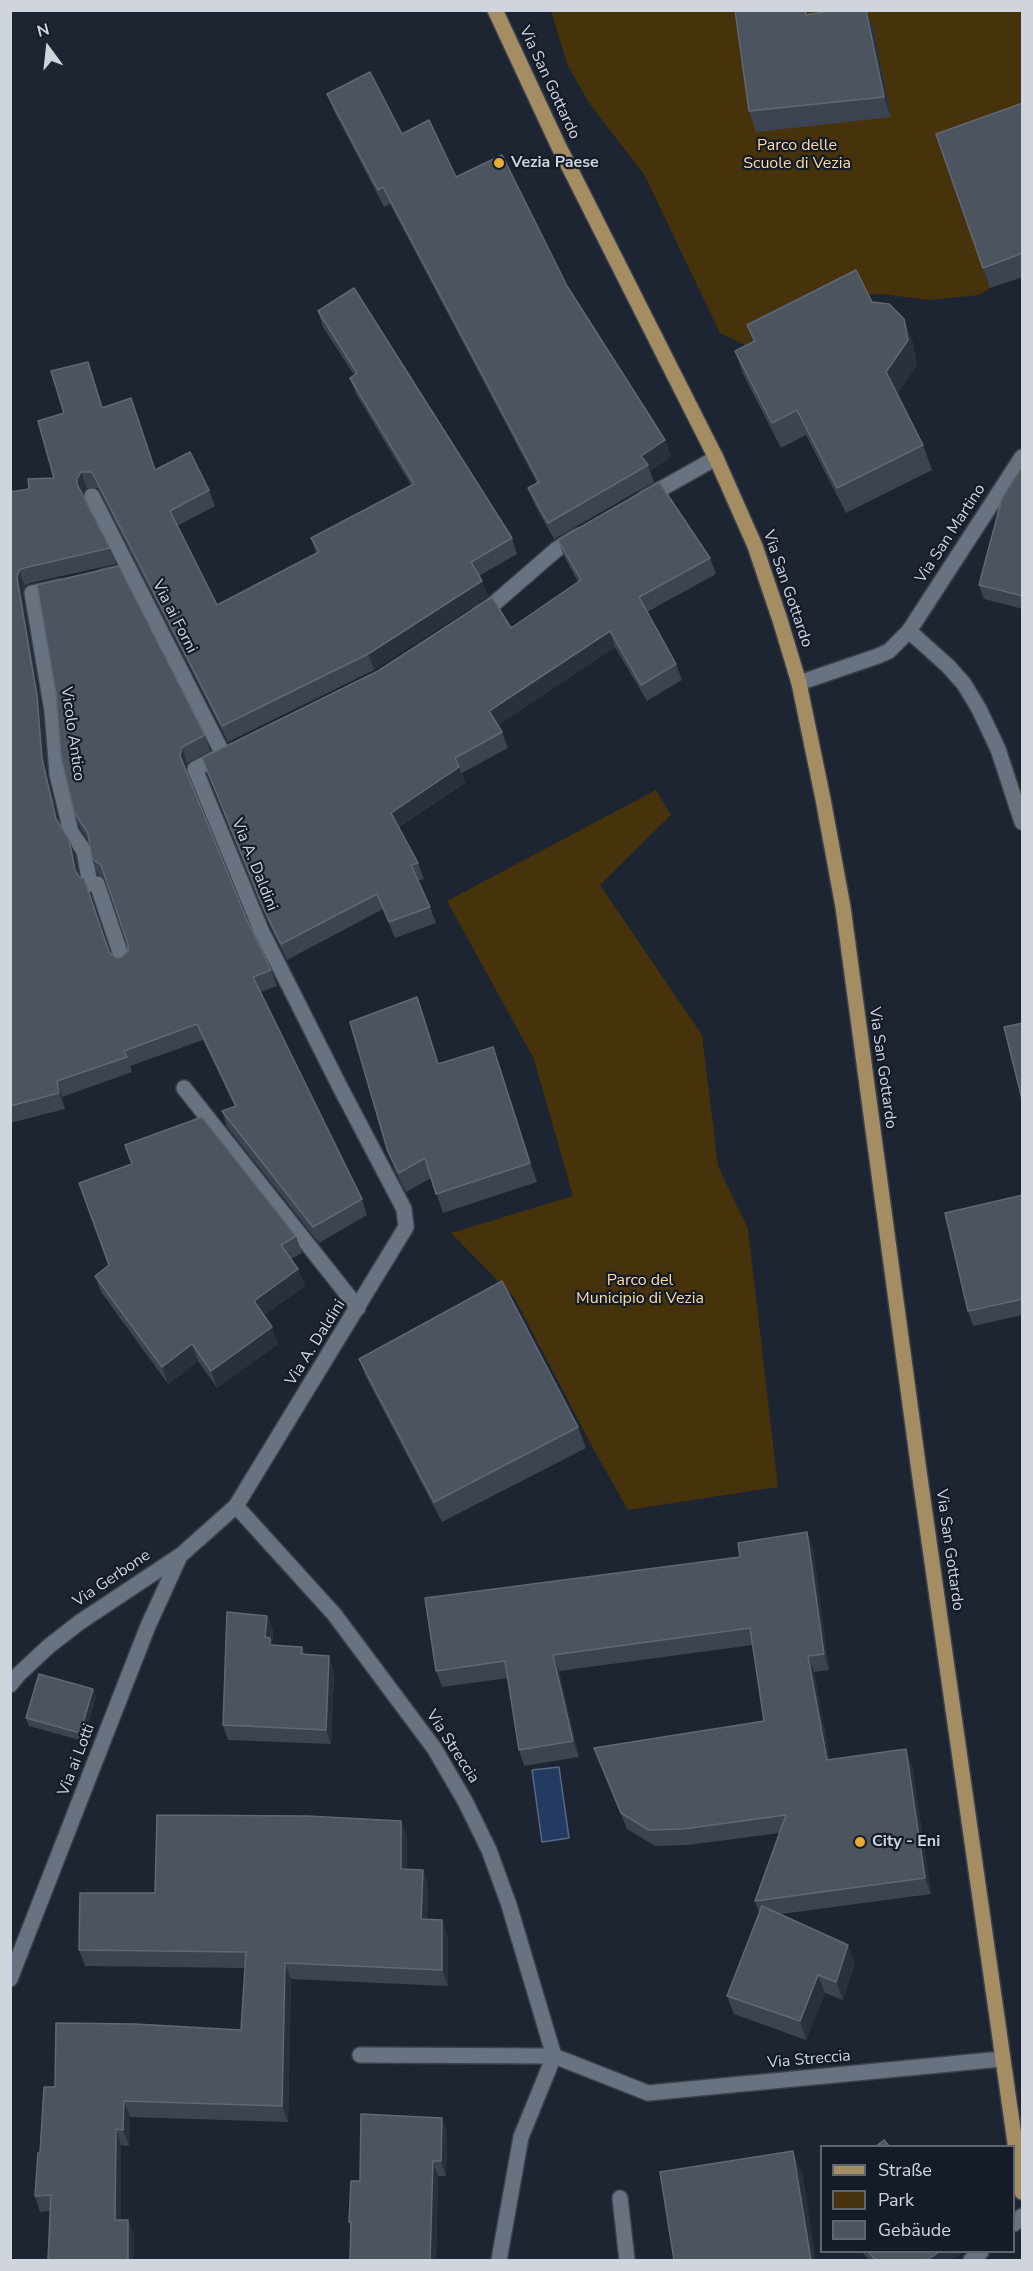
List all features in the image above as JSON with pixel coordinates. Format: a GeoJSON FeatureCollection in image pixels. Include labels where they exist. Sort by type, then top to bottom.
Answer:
{"type":"FeatureCollection","features":[{"type":"Feature","properties":{"kind":"main road","name":"Via San Gottardo"},"geometry":{"type":"LineString","coordinates":[[495,10],[558,145],[716,458],[756,546],[799,683],[843,907],[1002,2059],[1023,2192]]}},
{"type":"Feature","properties":{"kind":"street","name":"Via San Martino"},"geometry":{"type":"LineString","coordinates":[[799,683],[889,651],[909,631],[1023,457]]}},
{"type":"Feature","properties":{"kind":"street"},"geometry":{"type":"LineString","coordinates":[[628,507],[716,458]]}},
{"type":"Feature","properties":{"kind":"street","name":"Via ai Forni"},"geometry":{"type":"LineString","coordinates":[[92,496],[129,571],[228,752]]}},
{"type":"Feature","properties":{"kind":"street"},"geometry":{"type":"LineString","coordinates":[[462,625],[489,608],[557,549],[589,529]]}},
{"type":"Feature","properties":{"kind":"street","name":"Vicolo Antico"},"geometry":{"type":"LineString","coordinates":[[124,964],[97,884],[90,884],[84,851],[71,832],[57,774],[52,711],[32,593],[129,571]]}},
{"type":"Feature","properties":{"kind":"street"},"geometry":{"type":"LineString","coordinates":[[909,631],[948,666],[964,684],[979,709],[998,748],[1023,822]]}},
{"type":"Feature","properties":{"kind":"street","name":"Via A. Daldini"},"geometry":{"type":"LineString","coordinates":[[228,752],[195,769],[261,930],[404,1209],[406,1227],[236,1506]]}},
{"type":"Feature","properties":{"kind":"street"},"geometry":{"type":"LineString","coordinates":[[184,1088],[358,1308]]}},
{"type":"Feature","properties":{"kind":"street","name":"Via Streccia"},"geometry":{"type":"LineString","coordinates":[[236,1506],[334,1614],[434,1748],[460,1792],[489,1850],[509,1905],[554,2056],[648,2093],[1002,2059]]}},
{"type":"Feature","properties":{"kind":"street","name":"Via Gerbone"},"geometry":{"type":"LineString","coordinates":[[10,1685],[49,1646],[80,1622],[181,1555],[236,1506]]}},
{"type":"Feature","properties":{"kind":"street","name":"Via ai Lotti"},"geometry":{"type":"LineString","coordinates":[[10,1979],[148,1626],[181,1555]]}},
{"type":"Feature","properties":{"kind":"street"},"geometry":{"type":"LineString","coordinates":[[360,2055],[554,2056],[521,2137],[499,2260]]}},
{"type":"Feature","properties":{"kind":"street"},"geometry":{"type":"LineString","coordinates":[[620,2198],[627,2260]]}},
{"type":"Feature","properties":{"kind":"green space","name":"Parco delle Scuole di Vezia"},"geometry":{"type":"Polygon","coordinates":[[[551,11],[1022,11],[1022,126],[943,155],[990,288],[979,295],[930,300],[881,294],[865,295],[756,350],[720,333],[644,174],[591,106],[568,66],[551,11]]]}},
{"type":"Feature","properties":{"kind":"green space","name":"Parco del Municipio di Vezia"},"geometry":{"type":"Polygon","coordinates":[[[656,790],[671,815],[600,885],[702,1035],[718,1166],[748,1229],[778,1487],[628,1510],[514,1297],[451,1233],[573,1196],[534,1059],[447,901],[656,790]]]}},
{"type":"Feature","properties":{"kind":"water"},"geometry":{"type":"Polygon","coordinates":[[[559,1767],[569,1838],[542,1842],[532,1770],[559,1767]]]}},
{"type":"Feature","properties":{"kind":"building"},"geometry":{"type":"Polygon","coordinates":[[[735,10],[805,10],[806,15],[835,10],[866,10],[884,97],[749,111],[735,10]]]}},
{"type":"Feature","properties":{"kind":"building"},"geometry":{"type":"Polygon","coordinates":[[[370,72],[402,134],[429,120],[456,177],[502,155],[567,286],[665,440],[641,456],[648,465],[548,523],[528,488],[539,482],[383,187],[378,190],[327,94],[370,72]]]}},
{"type":"Feature","properties":{"kind":"building"},"geometry":{"type":"Polygon","coordinates":[[[1023,103],[1023,253],[983,268],[936,134],[1023,103]]]}},
{"type":"Feature","properties":{"kind":"building"},"geometry":{"type":"Polygon","coordinates":[[[856,270],[872,302],[889,304],[904,319],[908,340],[886,372],[923,445],[837,488],[797,410],[772,423],[735,351],[755,341],[747,325],[856,270]]]}},
{"type":"Feature","properties":{"kind":"building"},"geometry":{"type":"Polygon","coordinates":[[[354,288],[512,538],[471,562],[482,581],[368,654],[222,726],[92,472],[81,472],[77,484],[110,548],[24,568],[19,570],[17,578],[37,696],[42,759],[56,819],[69,839],[75,870],[79,877],[84,878],[109,952],[116,958],[122,957],[128,951],[128,945],[101,865],[92,859],[88,833],[74,812],[61,757],[56,694],[37,585],[119,566],[205,735],[182,747],[180,756],[246,918],[271,970],[253,977],[362,1199],[313,1227],[222,1111],[236,1106],[197,1024],[124,1051],[127,1057],[57,1081],[59,1093],[10,1106],[10,492],[29,489],[28,479],[54,478],[38,421],[64,413],[51,371],[88,362],[102,408],[131,398],[155,470],[190,452],[209,490],[170,511],[217,605],[319,552],[311,538],[414,484],[350,378],[357,373],[318,311],[354,288]]]}},
{"type":"Feature","properties":{"kind":"building"},"geometry":{"type":"Polygon","coordinates":[[[1023,465],[1023,596],[979,585],[1002,498],[1023,465]]]}},
{"type":"Feature","properties":{"kind":"building"},"geometry":{"type":"Polygon","coordinates":[[[659,482],[710,558],[639,597],[676,664],[641,685],[610,631],[489,711],[502,732],[455,758],[459,767],[391,813],[418,863],[411,865],[430,907],[389,922],[377,894],[281,944],[264,910],[202,758],[378,671],[492,597],[511,628],[581,580],[558,540],[659,482]]]}},
{"type":"Feature","properties":{"kind":"building"},"geometry":{"type":"Polygon","coordinates":[[[417,997],[438,1064],[493,1047],[530,1163],[436,1194],[425,1158],[399,1173],[388,1152],[350,1022],[417,997]]]}},
{"type":"Feature","properties":{"kind":"building"},"geometry":{"type":"Polygon","coordinates":[[[1023,1023],[1023,1103],[1004,1027],[1023,1023]]]}},
{"type":"Feature","properties":{"kind":"building"},"geometry":{"type":"Polygon","coordinates":[[[202,1117],[296,1236],[281,1245],[298,1269],[254,1301],[272,1327],[211,1371],[192,1344],[162,1367],[95,1276],[109,1265],[79,1183],[132,1164],[125,1145],[202,1117]]]}},
{"type":"Feature","properties":{"kind":"building"},"geometry":{"type":"Polygon","coordinates":[[[1023,1195],[1023,1299],[968,1311],[945,1213],[1023,1195]]]}},
{"type":"Feature","properties":{"kind":"building"},"geometry":{"type":"Polygon","coordinates":[[[502,1281],[578,1427],[434,1502],[359,1359],[502,1281]]]}},
{"type":"Feature","properties":{"kind":"building"},"geometry":{"type":"Polygon","coordinates":[[[807,1532],[824,1654],[808,1656],[827,1760],[906,1749],[925,1878],[755,1901],[786,1815],[683,1829],[649,1830],[621,1813],[594,1748],[764,1721],[750,1628],[553,1655],[573,1741],[519,1750],[505,1661],[436,1671],[425,1598],[740,1557],[738,1543],[807,1532]]]}},
{"type":"Feature","properties":{"kind":"building"},"geometry":{"type":"Polygon","coordinates":[[[227,1612],[267,1616],[265,1637],[270,1638],[270,1645],[302,1647],[301,1654],[329,1656],[326,1730],[223,1725],[227,1612]]]}},
{"type":"Feature","properties":{"kind":"building"},"geometry":{"type":"Polygon","coordinates":[[[39,1674],[93,1689],[80,1733],[26,1718],[39,1674]]]}},
{"type":"Feature","properties":{"kind":"building"},"geometry":{"type":"Polygon","coordinates":[[[157,1815],[307,1816],[401,1821],[401,1869],[423,1870],[421,1919],[442,1920],[442,1970],[285,1963],[282,2106],[124,2101],[123,2130],[116,2129],[115,2220],[128,2220],[128,2260],[48,2260],[51,2195],[35,2196],[44,2087],[55,2087],[56,2023],[135,2024],[241,2030],[246,1952],[79,1950],[80,1893],[155,1893],[157,1815]]]}},
{"type":"Feature","properties":{"kind":"building"},"geometry":{"type":"Polygon","coordinates":[[[762,1906],[848,1945],[836,1982],[818,1975],[800,2021],[727,1996],[762,1906]]]}},
{"type":"Feature","properties":{"kind":"building"},"geometry":{"type":"Polygon","coordinates":[[[361,2114],[442,2118],[441,2161],[433,2161],[430,2260],[350,2260],[351,2181],[360,2181],[361,2114]]]}},
{"type":"Feature","properties":{"kind":"building"},"geometry":{"type":"Polygon","coordinates":[[[884,2140],[888,2145],[877,2145],[884,2140]]]}},
{"type":"Feature","properties":{"kind":"building"},"geometry":{"type":"Polygon","coordinates":[[[793,2151],[811,2260],[674,2260],[660,2172],[793,2151]]]}},
{"type":"Feature","properties":{"kind":"building"},"geometry":{"type":"Polygon","coordinates":[[[869,2253],[938,2253],[927,2260],[876,2260],[869,2253]]]}},
{"type":"Feature","properties":{"kind":"place","name":"Vezia Paese"},"geometry":{"type":"Point","coordinates":[499,163]}},
{"type":"Feature","properties":{"kind":"place","name":"City - Eni"},"geometry":{"type":"Point","coordinates":[860,1842]}}]}
